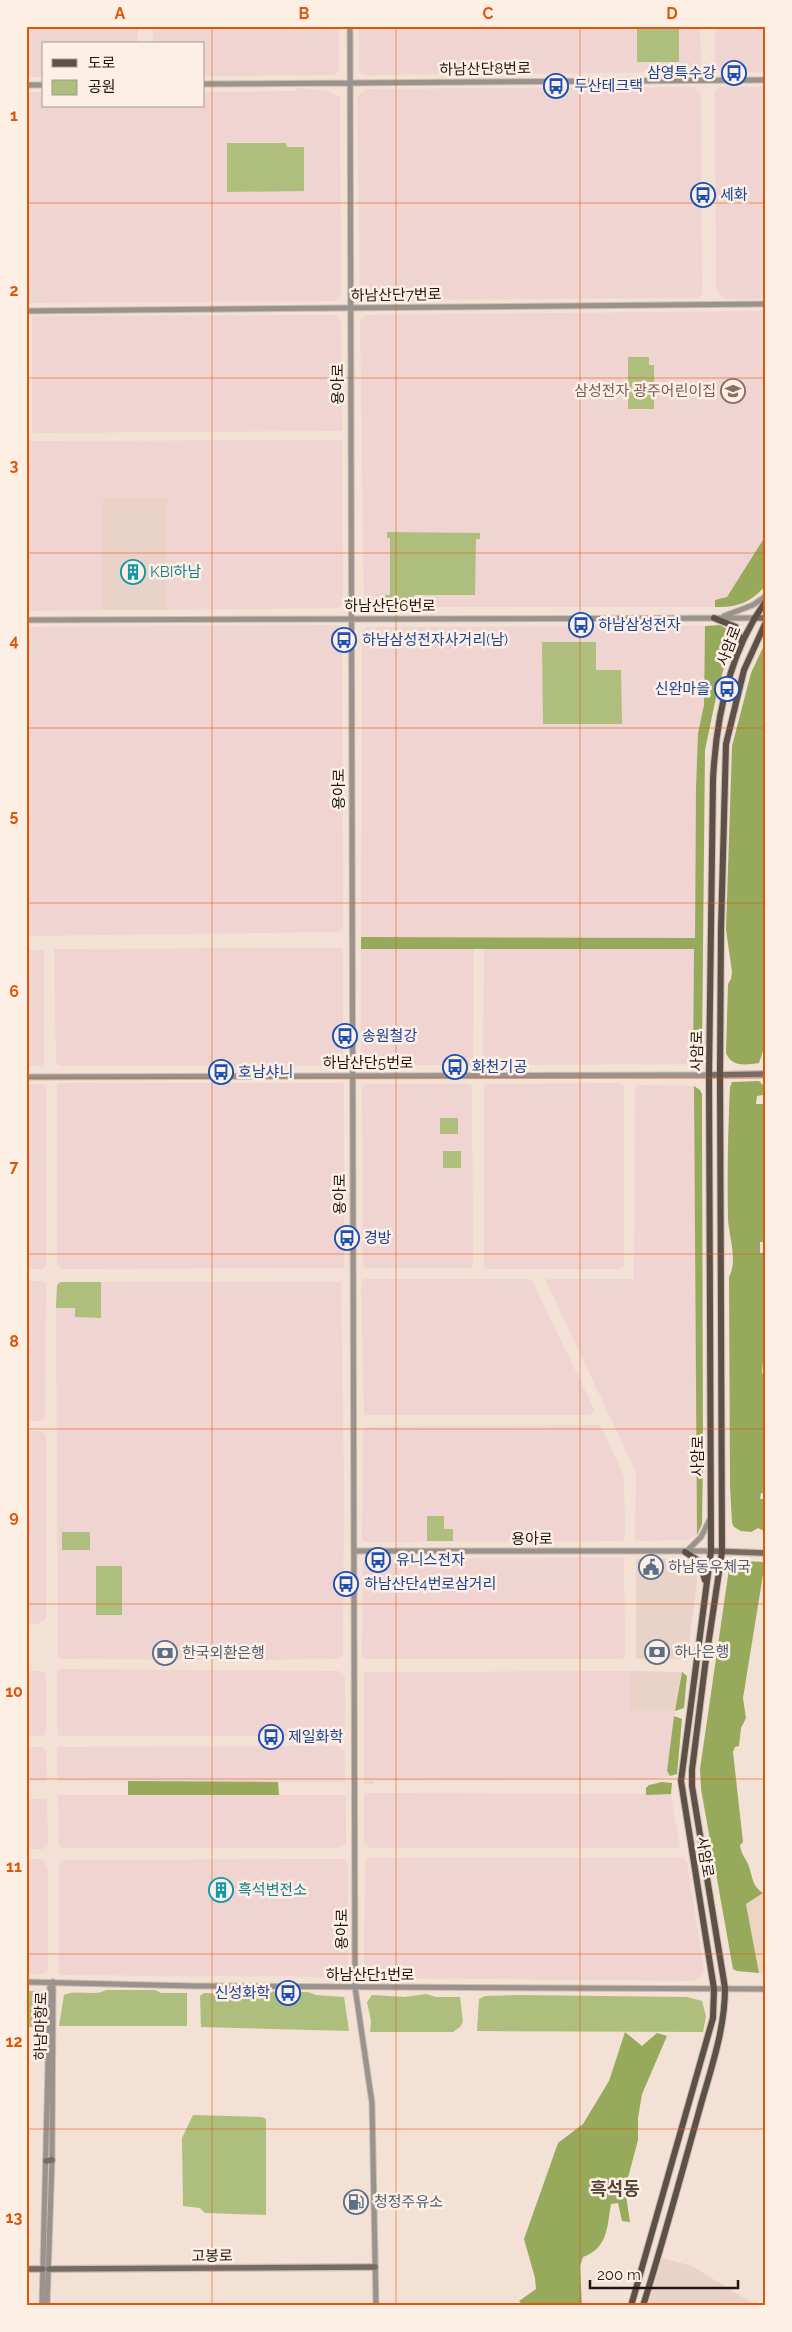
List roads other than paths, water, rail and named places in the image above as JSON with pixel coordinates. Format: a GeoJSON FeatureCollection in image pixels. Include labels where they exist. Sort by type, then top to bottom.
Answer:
{"type":"FeatureCollection","features":[{"type":"Feature","properties":{"kind":"main road","name":"사암로"},"geometry":{"type":"LineString","coordinates":[[631,2306],[713,2018],[714,1989],[681,1781],[711,1551],[709,1075],[715,742],[722,704],[741,645],[754,618],[766,601]]}},
{"type":"Feature","properties":{"kind":"main road"},"geometry":{"type":"LineString","coordinates":[[714,618],[736,627],[741,636],[741,645]]}},
{"type":"Feature","properties":{"kind":"main road"},"geometry":{"type":"LineString","coordinates":[[754,618],[766,618]]}},
{"type":"Feature","properties":{"kind":"main road","name":"사암로"},"geometry":{"type":"LineString","coordinates":[[643,2306],[724,2021],[726,1988],[692,1786],[705,1666],[722,1552],[720,929],[726,744],[744,670],[766,622]]}},
{"type":"Feature","properties":{"kind":"main road"},"geometry":{"type":"LineString","coordinates":[[709,1075],[766,1074]]}},
{"type":"Feature","properties":{"kind":"main road"},"geometry":{"type":"LineString","coordinates":[[711,1551],[766,1553]]}},
{"type":"Feature","properties":{"kind":"main road"},"geometry":{"type":"LineString","coordinates":[[685,1552],[699,1561],[706,1584]]}},
{"type":"Feature","properties":{"kind":"main road","name":"고봉로"},"geometry":{"type":"LineString","coordinates":[[26,2268],[375,2267]]}},
{"type":"Feature","properties":{"kind":"street","name":"용아로"},"geometry":{"type":"LineString","coordinates":[[350,26],[355,1987],[372,2103],[376,2306]]}},
{"type":"Feature","properties":{"kind":"street","name":"하남산단8번로"},"geometry":{"type":"LineString","coordinates":[[205,84],[766,80]]}},
{"type":"Feature","properties":{"kind":"street"},"geometry":{"type":"LineString","coordinates":[[26,85],[42,85]]}},
{"type":"Feature","properties":{"kind":"street","name":"하남산단7번로"},"geometry":{"type":"LineString","coordinates":[[26,311],[766,304]]}},
{"type":"Feature","properties":{"kind":"street"},"geometry":{"type":"LineString","coordinates":[[714,618],[753,605],[766,596]]}},
{"type":"Feature","properties":{"kind":"street","name":"하남산단6번로"},"geometry":{"type":"LineString","coordinates":[[26,620],[754,618]]}},
{"type":"Feature","properties":{"kind":"street","name":"하남산단5번로"},"geometry":{"type":"LineString","coordinates":[[26,1077],[709,1075]]}},
{"type":"Feature","properties":{"kind":"street"},"geometry":{"type":"LineString","coordinates":[[685,1552],[706,1531],[711,1514]]}},
{"type":"Feature","properties":{"kind":"street","name":"용아로"},"geometry":{"type":"LineString","coordinates":[[354,1551],[711,1551]]}},
{"type":"Feature","properties":{"kind":"street","name":"하남산단1번로"},"geometry":{"type":"LineString","coordinates":[[26,1982],[194,1986],[766,1989]]}},
{"type":"Feature","properties":{"kind":"street","name":"하남마항로"},"geometry":{"type":"LineString","coordinates":[[47,2306],[50,1985],[53,1982]]}},
{"type":"Feature","properties":{"kind":"street","name":"하남마항로"},"geometry":{"type":"LineString","coordinates":[[42,2306],[46,2269]]}},
{"type":"Feature","properties":{"kind":"place","name":"삼영특수강"},"geometry":{"type":"Point","coordinates":[734,73]}},
{"type":"Feature","properties":{"kind":"place","name":"두산테크택"},"geometry":{"type":"Point","coordinates":[556,86]}},
{"type":"Feature","properties":{"kind":"place","name":"세화"},"geometry":{"type":"Point","coordinates":[703,195]}},
{"type":"Feature","properties":{"kind":"place","name":"삼성전자 광주어린이집"},"geometry":{"type":"Point","coordinates":[733,391]}},
{"type":"Feature","properties":{"kind":"place","name":"KBI하남"},"geometry":{"type":"Point","coordinates":[133,572]}},
{"type":"Feature","properties":{"kind":"place","name":"하남삼성전자"},"geometry":{"type":"Point","coordinates":[581,625]}},
{"type":"Feature","properties":{"kind":"place","name":"하남삼성전자사거리(남)"},"geometry":{"type":"Point","coordinates":[344,640]}},
{"type":"Feature","properties":{"kind":"place","name":"신완마을"},"geometry":{"type":"Point","coordinates":[727,689]}},
{"type":"Feature","properties":{"kind":"place","name":"송원철강"},"geometry":{"type":"Point","coordinates":[345,1036]}},
{"type":"Feature","properties":{"kind":"place","name":"화천기공"},"geometry":{"type":"Point","coordinates":[455,1067]}},
{"type":"Feature","properties":{"kind":"place","name":"호남샤니"},"geometry":{"type":"Point","coordinates":[221,1072]}},
{"type":"Feature","properties":{"kind":"place","name":"경방"},"geometry":{"type":"Point","coordinates":[347,1238]}},
{"type":"Feature","properties":{"kind":"place","name":"유니스전자"},"geometry":{"type":"Point","coordinates":[378,1560]}},
{"type":"Feature","properties":{"kind":"place","name":"하남동우체국"},"geometry":{"type":"Point","coordinates":[651,1567]}},
{"type":"Feature","properties":{"kind":"place","name":"하남산단4번로삼거리"},"geometry":{"type":"Point","coordinates":[346,1584]}},
{"type":"Feature","properties":{"kind":"place","name":"하나은행"},"geometry":{"type":"Point","coordinates":[657,1652]}},
{"type":"Feature","properties":{"kind":"place","name":"한국외환은행"},"geometry":{"type":"Point","coordinates":[165,1653]}},
{"type":"Feature","properties":{"kind":"place","name":"제일화학"},"geometry":{"type":"Point","coordinates":[271,1737]}},
{"type":"Feature","properties":{"kind":"place","name":"흑석변전소"},"geometry":{"type":"Point","coordinates":[221,1890]}},
{"type":"Feature","properties":{"kind":"place","name":"신성화학"},"geometry":{"type":"Point","coordinates":[288,1993]}},
{"type":"Feature","properties":{"kind":"place","name":"청정주유소"},"geometry":{"type":"Point","coordinates":[356,2202]}},
{"type":"Feature","properties":{"kind":"district","name":"흑석동"},"geometry":{"type":"Point","coordinates":[615,2189]}}]}
